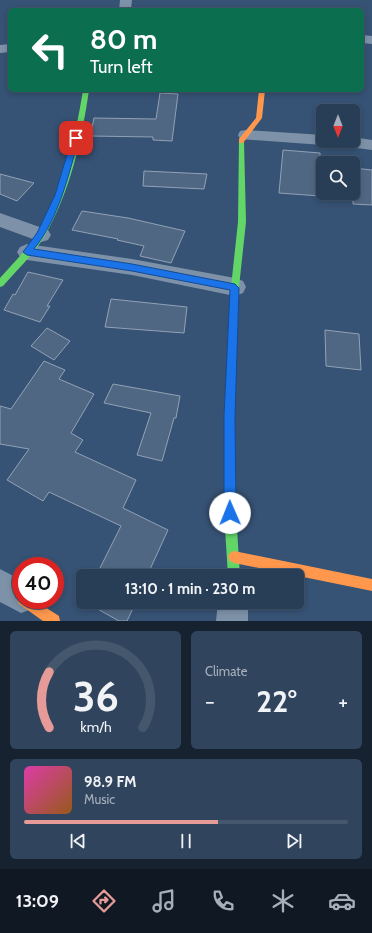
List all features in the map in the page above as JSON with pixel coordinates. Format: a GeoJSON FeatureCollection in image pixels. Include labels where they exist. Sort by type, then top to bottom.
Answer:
{"type":"FeatureCollection","features":[{"type":"Feature","properties":{"kind":"street"},"geometry":{"type":"LineString","coordinates":[[0,284],[41,235],[59,195],[72,152],[86,92]]}},
{"type":"Feature","properties":{"kind":"street"},"geometry":{"type":"LineString","coordinates":[[234,569],[230,513],[229,417],[235,288],[242,222],[240,147],[241,141],[259,118],[262,92]]}},
{"type":"Feature","properties":{"kind":"street"},"geometry":{"type":"LineString","coordinates":[[246,135],[316,140]]}},
{"type":"Feature","properties":{"kind":"street"},"geometry":{"type":"LineString","coordinates":[[360,144],[372,145]]}},
{"type":"Feature","properties":{"kind":"street"},"geometry":{"type":"LineString","coordinates":[[0,220],[41,235]]}},
{"type":"Feature","properties":{"kind":"street"},"geometry":{"type":"LineString","coordinates":[[27,252],[132,267],[235,288]]}},
{"type":"Feature","properties":{"kind":"street"},"geometry":{"type":"LineString","coordinates":[[234,557],[372,584]]}},
{"type":"Feature","properties":{"kind":"street"},"geometry":{"type":"LineString","coordinates":[[0,584],[12,592]]}},
{"type":"Feature","properties":{"kind":"street"},"geometry":{"type":"LineString","coordinates":[[37,609],[54,621]]}},
{"type":"Feature","properties":{"kind":"street"},"geometry":{"type":"LineString","coordinates":[[232,621],[233,609]]}},
{"type":"Feature","properties":{"kind":"building"},"geometry":{"type":"Polygon","coordinates":[[[160,93],[178,94],[172,141],[153,140],[153,137],[90,136],[94,118],[156,119],[160,93]]]}},
{"type":"Feature","properties":{"kind":"building"},"geometry":{"type":"Polygon","coordinates":[[[283,150],[320,153],[320,156],[316,156],[316,196],[279,193],[283,150]]]}},
{"type":"Feature","properties":{"kind":"building"},"geometry":{"type":"Polygon","coordinates":[[[360,169],[372,170],[372,205],[353,204],[353,200],[360,200],[360,169]]]}},
{"type":"Feature","properties":{"kind":"building"},"geometry":{"type":"Polygon","coordinates":[[[144,171],[207,174],[204,189],[143,186],[144,171]]]}},
{"type":"Feature","properties":{"kind":"building"},"geometry":{"type":"Polygon","coordinates":[[[0,174],[34,183],[17,201],[0,194],[0,174]]]}},
{"type":"Feature","properties":{"kind":"building"},"geometry":{"type":"Polygon","coordinates":[[[82,211],[128,218],[185,231],[171,263],[140,256],[144,246],[72,230],[82,211]]]}},
{"type":"Feature","properties":{"kind":"building"},"geometry":{"type":"Polygon","coordinates":[[[28,272],[63,280],[47,306],[50,306],[40,322],[4,310],[13,294],[15,295],[28,272]]]}},
{"type":"Feature","properties":{"kind":"building"},"geometry":{"type":"Polygon","coordinates":[[[111,299],[187,307],[184,333],[105,327],[111,299]]]}},
{"type":"Feature","properties":{"kind":"building"},"geometry":{"type":"Polygon","coordinates":[[[47,328],[70,341],[54,360],[31,346],[47,328]]]}},
{"type":"Feature","properties":{"kind":"building"},"geometry":{"type":"Polygon","coordinates":[[[325,330],[359,334],[361,370],[326,366],[325,330]]]}},
{"type":"Feature","properties":{"kind":"building"},"geometry":{"type":"Polygon","coordinates":[[[44,361],[65,370],[59,379],[94,394],[71,433],[83,440],[75,452],[136,480],[123,508],[168,530],[150,569],[100,569],[121,526],[49,492],[43,501],[7,480],[29,449],[0,444],[0,406],[11,409],[44,361]]]}},
{"type":"Feature","properties":{"kind":"building"},"geometry":{"type":"Polygon","coordinates":[[[113,384],[180,396],[176,418],[174,418],[162,461],[137,455],[151,413],[104,403],[113,384]]]}},
{"type":"Feature","properties":{"kind":"building"},"geometry":{"type":"Polygon","coordinates":[[[98,609],[133,609],[127,621],[119,621],[98,609]]]}},
{"type":"Feature","properties":{"kind":"traffic: fast"},"geometry":{"type":"LineString","coordinates":[[0,284],[27,254],[49,221],[70,165],[84,106],[86,92]]}},
{"type":"Feature","properties":{"kind":"traffic: fast"},"geometry":{"type":"LineString","coordinates":[[234,569],[230,513],[229,417],[235,287],[242,222],[241,141]]}},
{"type":"Feature","properties":{"kind":"traffic: slow"},"geometry":{"type":"LineString","coordinates":[[241,141],[259,118],[262,92]]}},
{"type":"Feature","properties":{"kind":"traffic: slow"},"geometry":{"type":"LineString","coordinates":[[234,557],[372,585]]}},
{"type":"Feature","properties":{"kind":"traffic: slow"},"geometry":{"type":"LineString","coordinates":[[36,609],[54,621]]}},
{"type":"Feature","properties":{"kind":"route"},"geometry":{"type":"LineString","coordinates":[[76,138],[59,195],[41,235],[27,252],[132,267],[235,288],[229,417],[230,513]]}}]}
